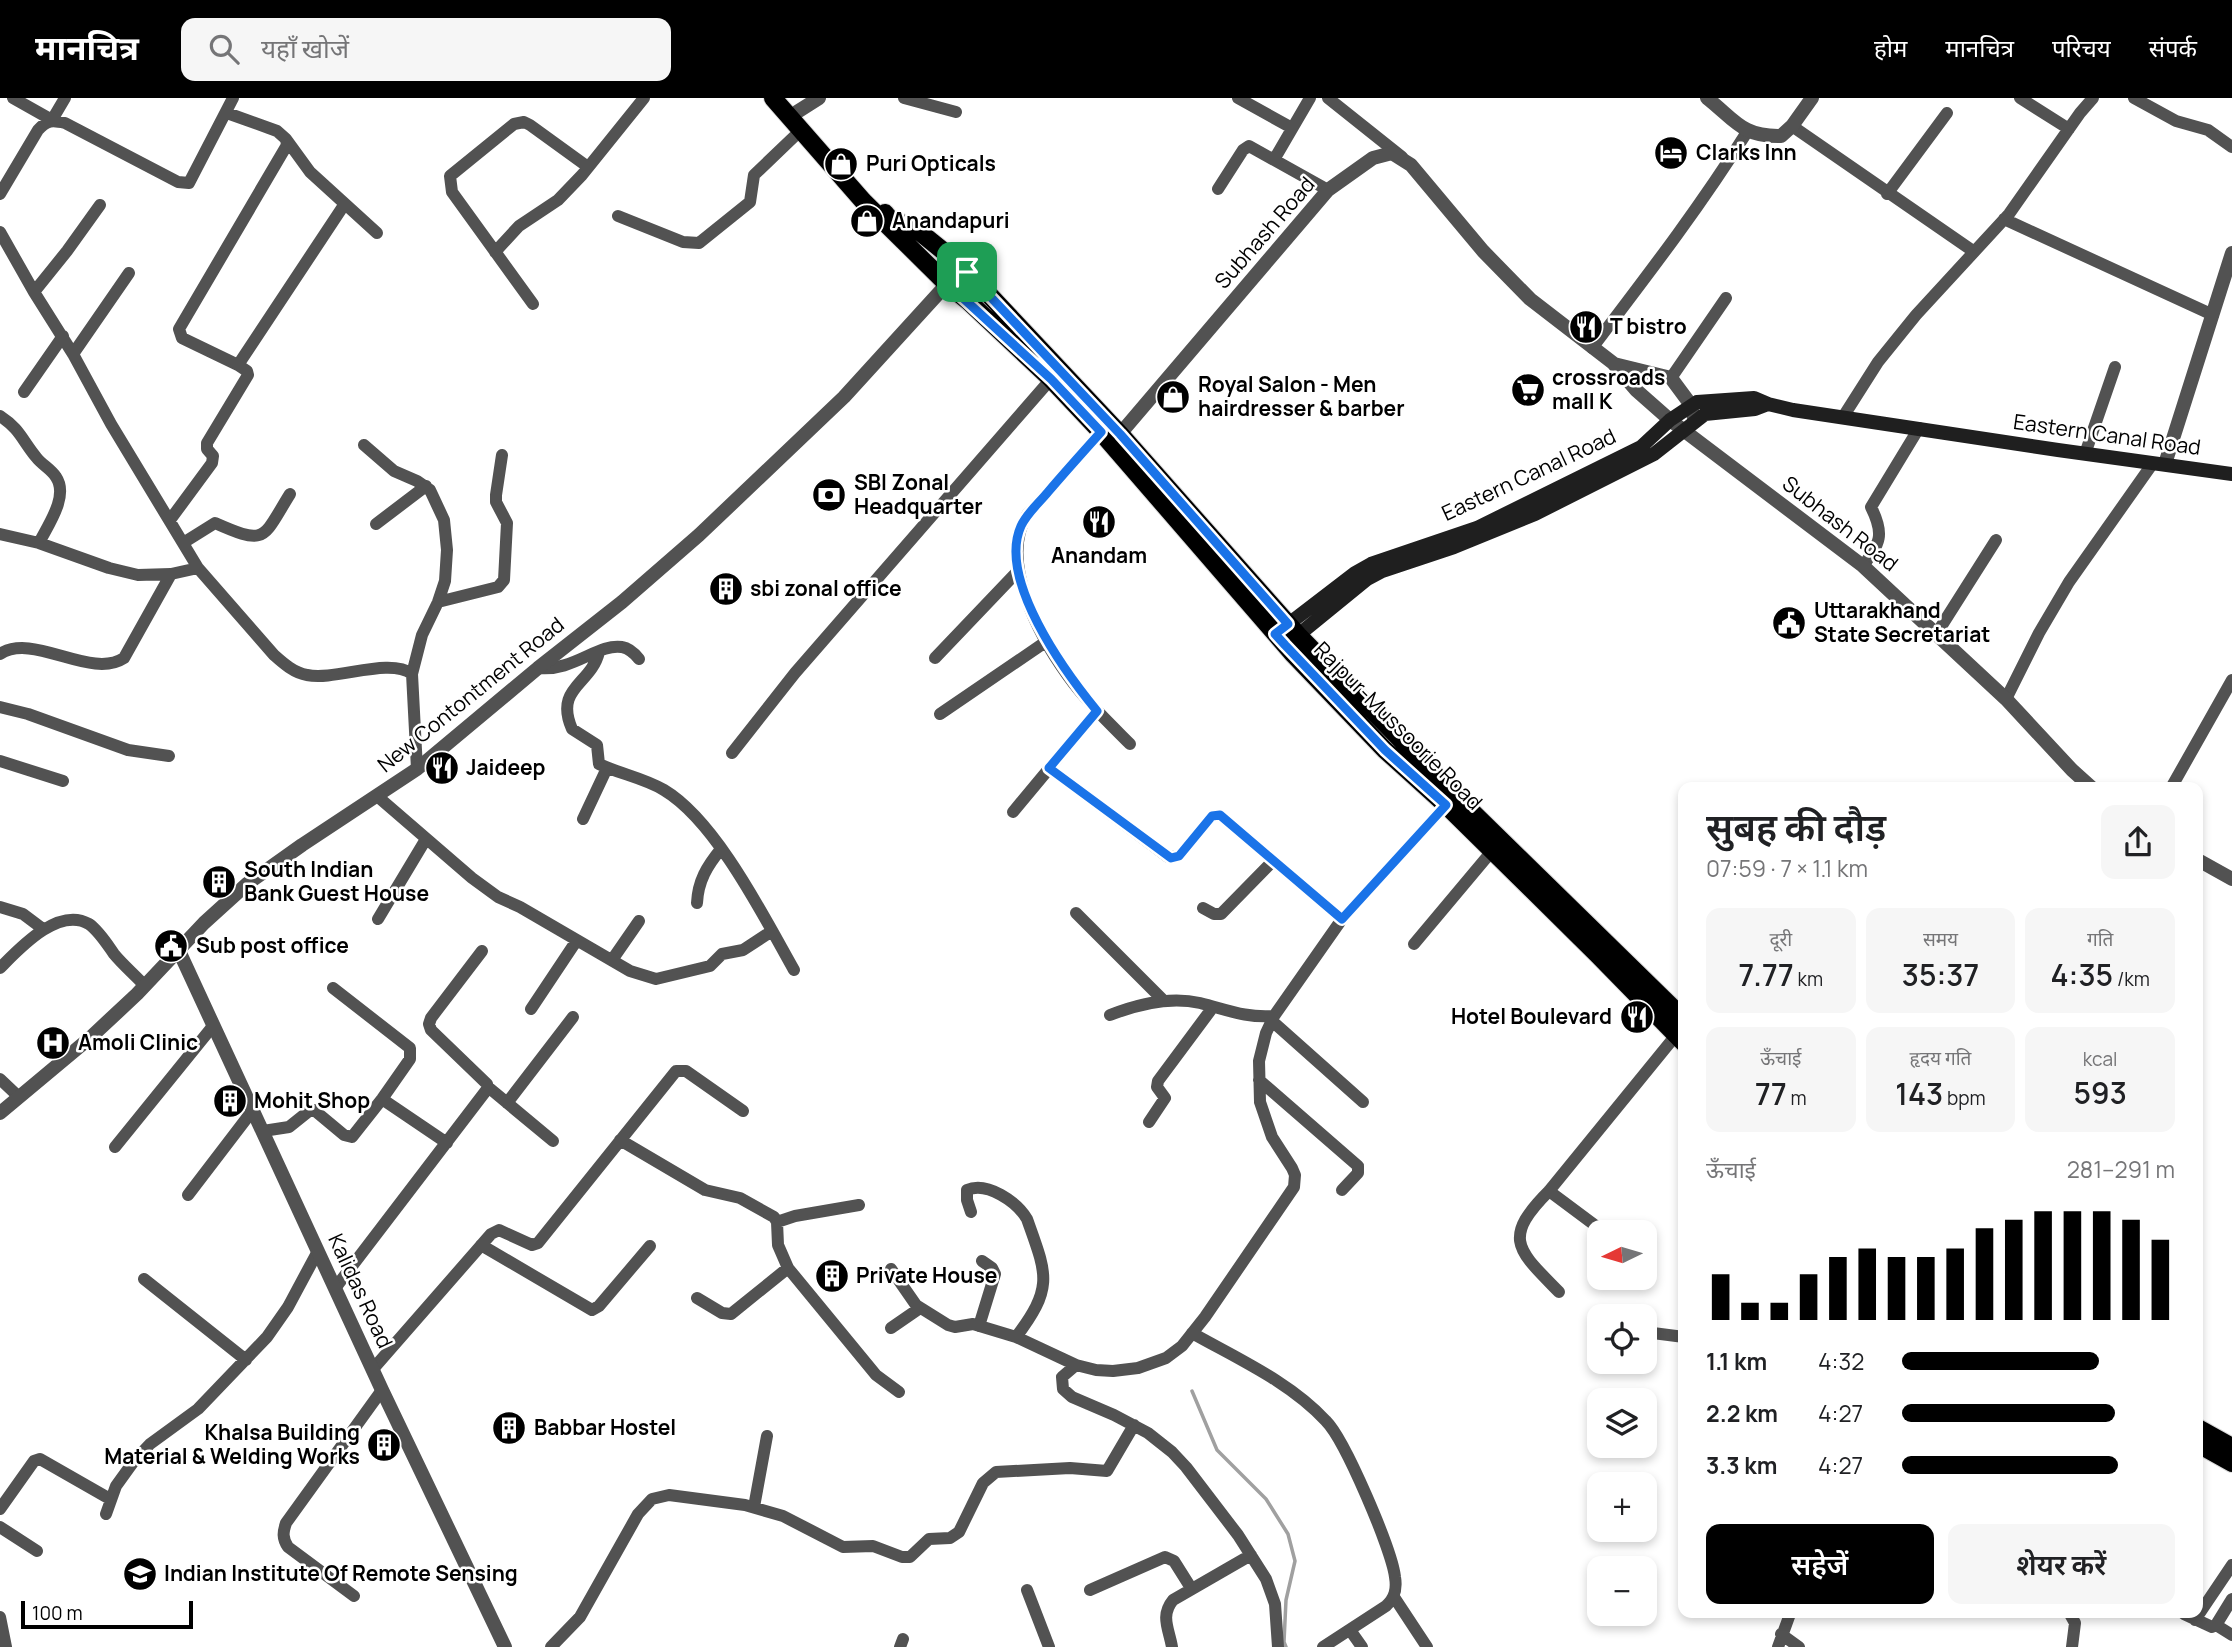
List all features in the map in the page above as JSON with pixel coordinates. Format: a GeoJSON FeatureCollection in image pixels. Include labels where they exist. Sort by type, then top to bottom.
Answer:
{"type":"FeatureCollection","features":[{"type":"Feature","properties":{"kind":"main road","name":"Rajpur-Mussoorie Road"},"geometry":{"type":"LineString","coordinates":[[773,98],[863,201],[1051,379],[1287,635],[1678,1013]]}},
{"type":"Feature","properties":{"kind":"main road","name":"Rajpur-Mussoorie Road"},"geometry":{"type":"LineString","coordinates":[[791,105],[861,190],[889,218],[916,229],[961,266],[1120,434],[1385,750],[1446,805],[1678,1032]]}},
{"type":"Feature","properties":{"kind":"main road"},"geometry":{"type":"LineString","coordinates":[[944,263],[961,266],[967,280],[962,286],[946,282],[941,268],[944,263]]}},
{"type":"Feature","properties":{"kind":"main road","name":"Eastern Canal Road"},"geometry":{"type":"LineString","coordinates":[[1287,635],[1355,573],[1371,564],[1477,528],[1641,446],[1670,420],[1697,402],[1754,398],[1768,404],[1843,416],[2232,474]]}},
{"type":"Feature","properties":{"kind":"main road","name":"Eastern Canal Road"},"geometry":{"type":"LineString","coordinates":[[1287,635],[1367,579],[1535,514],[1654,454],[1705,414],[1755,409],[1768,404]]}},
{"type":"Feature","properties":{"kind":"main road"},"geometry":{"type":"LineString","coordinates":[[2203,1431],[2232,1447]]}},
{"type":"Feature","properties":{"kind":"main road"},"geometry":{"type":"LineString","coordinates":[[2203,1452],[2232,1463]]}},
{"type":"Feature","properties":{"kind":"street"},"geometry":{"type":"LineString","coordinates":[[13,98],[52,120],[65,123],[186,184],[192,181],[233,98]]}},
{"type":"Feature","properties":{"kind":"street"},"geometry":{"type":"LineString","coordinates":[[0,194],[38,130],[52,120],[65,98]]}},
{"type":"Feature","properties":{"kind":"street"},"geometry":{"type":"LineString","coordinates":[[495,252],[519,226],[558,200],[644,98]]}},
{"type":"Feature","properties":{"kind":"street"},"geometry":{"type":"LineString","coordinates":[[791,105],[819,98]]}},
{"type":"Feature","properties":{"kind":"street"},"geometry":{"type":"LineString","coordinates":[[904,98],[956,112]]}},
{"type":"Feature","properties":{"kind":"street"},"geometry":{"type":"LineString","coordinates":[[1237,98],[1292,128]]}},
{"type":"Feature","properties":{"kind":"street"},"geometry":{"type":"LineString","coordinates":[[1275,158],[1310,98]]}},
{"type":"Feature","properties":{"kind":"street"},"geometry":{"type":"LineString","coordinates":[[1328,98],[1404,159]]}},
{"type":"Feature","properties":{"kind":"street"},"geometry":{"type":"LineString","coordinates":[[1707,98],[1747,132],[1766,136],[1781,136],[1792,126],[1812,98]]}},
{"type":"Feature","properties":{"kind":"street"},"geometry":{"type":"LineString","coordinates":[[2020,98],[2070,130]]}},
{"type":"Feature","properties":{"kind":"street"},"geometry":{"type":"LineString","coordinates":[[1843,416],[1878,362],[1916,315],[2004,219],[2093,98]]}},
{"type":"Feature","properties":{"kind":"street"},"geometry":{"type":"LineString","coordinates":[[2134,98],[2176,121],[2207,130],[2232,147]]}},
{"type":"Feature","properties":{"kind":"street"},"geometry":{"type":"LineString","coordinates":[[227,113],[277,131],[310,172],[377,233]]}},
{"type":"Feature","properties":{"kind":"street"},"geometry":{"type":"LineString","coordinates":[[1887,194],[1947,113]]}},
{"type":"Feature","properties":{"kind":"street"},"geometry":{"type":"LineString","coordinates":[[533,304],[452,192],[452,172],[519,122],[530,125],[588,167]]}},
{"type":"Feature","properties":{"kind":"street"},"geometry":{"type":"LineString","coordinates":[[1792,126],[1973,251]]}},
{"type":"Feature","properties":{"kind":"street"},"geometry":{"type":"LineString","coordinates":[[618,216],[683,242],[699,243],[750,202],[754,176],[800,131]]}},
{"type":"Feature","properties":{"kind":"street"},"geometry":{"type":"LineString","coordinates":[[1592,348],[1709,193],[1747,132]]}},
{"type":"Feature","properties":{"kind":"street"},"geometry":{"type":"LineString","coordinates":[[170,520],[213,460],[207,449],[208,443],[247,380],[247,371],[182,338],[178,329],[283,154],[286,139]]}},
{"type":"Feature","properties":{"kind":"street"},"geometry":{"type":"LineString","coordinates":[[1218,189],[1246,147],[1254,147],[1328,190]]}},
{"type":"Feature","properties":{"kind":"street","name":"Subhash Road"},"geometry":{"type":"LineString","coordinates":[[1120,434],[1328,190],[1359,166],[1380,155],[1392,153],[1404,159],[1508,278],[1530,299],[1613,363],[1636,390],[1670,420],[1689,425],[1863,566],[2006,699],[2085,782]]}},
{"type":"Feature","properties":{"kind":"street"},"geometry":{"type":"LineString","coordinates":[[34,292],[100,205]]}},
{"type":"Feature","properties":{"kind":"street"},"geometry":{"type":"LineString","coordinates":[[238,365],[344,205]]}},
{"type":"Feature","properties":{"kind":"street"},"geometry":{"type":"LineString","coordinates":[[2004,219],[2213,315]]}},
{"type":"Feature","properties":{"kind":"street"},"geometry":{"type":"LineString","coordinates":[[0,232],[198,568],[274,656],[296,671],[318,676],[390,668],[407,670],[412,674]]}},
{"type":"Feature","properties":{"kind":"street"},"geometry":{"type":"LineString","coordinates":[[2006,699],[2039,633],[2070,582],[2159,464],[2213,315],[2232,253]]}},
{"type":"Feature","properties":{"kind":"street"},"geometry":{"type":"LineString","coordinates":[[73,354],[130,273]]}},
{"type":"Feature","properties":{"kind":"street","name":"New Contontment Road"},"geometry":{"type":"LineString","coordinates":[[0,1113],[91,1037],[247,884],[417,769],[622,602],[699,535],[844,397],[946,282]]}},
{"type":"Feature","properties":{"kind":"street"},"geometry":{"type":"LineString","coordinates":[[930,300],[950,297],[968,301]]}},
{"type":"Feature","properties":{"kind":"street"},"geometry":{"type":"LineString","coordinates":[[1689,425],[1691,405],[1671,378],[1726,298]]}},
{"type":"Feature","properties":{"kind":"street"},"geometry":{"type":"LineString","coordinates":[[24,391],[63,336]]}},
{"type":"Feature","properties":{"kind":"street","name":"Subhash Road"},"geometry":{"type":"LineString","coordinates":[[1613,363],[1671,378]]}},
{"type":"Feature","properties":{"kind":"street"},"geometry":{"type":"LineString","coordinates":[[2085,454],[2115,367]]}},
{"type":"Feature","properties":{"kind":"street"},"geometry":{"type":"LineString","coordinates":[[732,753],[795,673],[1051,379]]}},
{"type":"Feature","properties":{"kind":"street"},"geometry":{"type":"LineString","coordinates":[[0,416],[20,433],[37,459],[50,470],[59,483],[61,495],[39,544]]}},
{"type":"Feature","properties":{"kind":"street"},"geometry":{"type":"LineString","coordinates":[[1863,566],[1879,545],[1878,522],[1871,507],[1919,428]]}},
{"type":"Feature","properties":{"kind":"street"},"geometry":{"type":"LineString","coordinates":[[1101,432],[1021,526],[1017,539],[1018,571],[1030,606],[1068,676],[1097,711],[1130,744]]}},
{"type":"Feature","properties":{"kind":"street"},"geometry":{"type":"LineString","coordinates":[[364,445],[394,471],[426,486],[436,500],[446,529],[446,569],[438,601],[422,635],[412,674],[417,769]]}},
{"type":"Feature","properties":{"kind":"street"},"geometry":{"type":"LineString","coordinates":[[438,601],[498,587],[504,580],[507,523],[496,502],[502,455]]}},
{"type":"Feature","properties":{"kind":"street"},"geometry":{"type":"LineString","coordinates":[[376,524],[426,486]]}},
{"type":"Feature","properties":{"kind":"street"},"geometry":{"type":"LineString","coordinates":[[183,543],[215,523],[249,537],[257,537],[268,529],[290,494]]}},
{"type":"Feature","properties":{"kind":"street"},"geometry":{"type":"LineString","coordinates":[[0,534],[126,572],[170,574],[198,568]]}},
{"type":"Feature","properties":{"kind":"street"},"geometry":{"type":"LineString","coordinates":[[1937,633],[1996,540]]}},
{"type":"Feature","properties":{"kind":"street"},"geometry":{"type":"LineString","coordinates":[[935,657],[1018,571]]}},
{"type":"Feature","properties":{"kind":"street"},"geometry":{"type":"LineString","coordinates":[[0,654],[19,649],[52,653],[100,665],[117,663],[124,658],[170,574]]}},
{"type":"Feature","properties":{"kind":"street"},"geometry":{"type":"LineString","coordinates":[[940,713],[1047,641]]}},
{"type":"Feature","properties":{"kind":"street"},"geometry":{"type":"LineString","coordinates":[[538,668],[563,667],[599,652],[621,647],[639,659]]}},
{"type":"Feature","properties":{"kind":"street"},"geometry":{"type":"LineString","coordinates":[[583,819],[603,765],[594,742],[578,735],[572,729],[566,705],[574,688],[593,670],[599,652]]}},
{"type":"Feature","properties":{"kind":"street"},"geometry":{"type":"LineString","coordinates":[[2174,782],[2232,680]]}},
{"type":"Feature","properties":{"kind":"street"},"geometry":{"type":"LineString","coordinates":[[0,707],[28,714],[128,750],[169,756]]}},
{"type":"Feature","properties":{"kind":"street"},"geometry":{"type":"LineString","coordinates":[[1013,812],[1097,711]]}},
{"type":"Feature","properties":{"kind":"street"},"geometry":{"type":"LineString","coordinates":[[0,761],[63,781]]}},
{"type":"Feature","properties":{"kind":"street"},"geometry":{"type":"LineString","coordinates":[[603,765],[642,779],[672,795],[694,816],[739,875],[794,970]]}},
{"type":"Feature","properties":{"kind":"street"},"geometry":{"type":"LineString","coordinates":[[1049,768],[1168,857],[1179,856],[1216,814],[1342,919]]}},
{"type":"Feature","properties":{"kind":"street"},"geometry":{"type":"LineString","coordinates":[[377,796],[498,897],[630,971],[656,979],[710,966],[722,954],[743,950],[772,931]]}},
{"type":"Feature","properties":{"kind":"street"},"geometry":{"type":"LineString","coordinates":[[891,1269],[902,1288],[920,1308],[948,1325],[955,1327],[970,1324],[1016,1337],[1076,1365],[1112,1371],[1153,1364],[1182,1346],[1294,1187],[1295,1175],[1272,1138],[1260,1102],[1262,1046],[1273,1018],[1342,919],[1446,805]]}},
{"type":"Feature","properties":{"kind":"street"},"geometry":{"type":"LineString","coordinates":[[378,919],[426,839]]}},
{"type":"Feature","properties":{"kind":"street"},"geometry":{"type":"LineString","coordinates":[[697,903],[701,880],[721,849]]}},
{"type":"Feature","properties":{"kind":"street"},"geometry":{"type":"LineString","coordinates":[[1414,944],[1492,851]]}},
{"type":"Feature","properties":{"kind":"street"},"geometry":{"type":"LineString","coordinates":[[1203,908],[1214,914],[1222,914],[1273,861]]}},
{"type":"Feature","properties":{"kind":"street"},"geometry":{"type":"LineString","coordinates":[[2203,862],[2230,873]]}},
{"type":"Feature","properties":{"kind":"street"},"geometry":{"type":"LineString","coordinates":[[0,907],[23,914],[43,929]]}},
{"type":"Feature","properties":{"kind":"street"},"geometry":{"type":"LineString","coordinates":[[1076,913],[1164,1001]]}},
{"type":"Feature","properties":{"kind":"street"},"geometry":{"type":"LineString","coordinates":[[0,968],[43,929],[71,921],[91,925],[116,956],[145,985]]}},
{"type":"Feature","properties":{"kind":"street"},"geometry":{"type":"LineString","coordinates":[[612,960],[639,921]]}},
{"type":"Feature","properties":{"kind":"street"},"geometry":{"type":"LineString","coordinates":[[531,1009],[577,940]]}},
{"type":"Feature","properties":{"kind":"street","name":"Kalidas Road"},"geometry":{"type":"LineString","coordinates":[[179,951],[382,1390],[505,1647]]}},
{"type":"Feature","properties":{"kind":"street"},"geometry":{"type":"LineString","coordinates":[[482,951],[429,1024],[431,1030],[488,1087],[553,1141]]}},
{"type":"Feature","properties":{"kind":"street"},"geometry":{"type":"LineString","coordinates":[[263,1131],[289,1127],[312,1110],[344,1135],[352,1137],[410,1059],[411,1051],[333,988]]}},
{"type":"Feature","properties":{"kind":"street"},"geometry":{"type":"LineString","coordinates":[[1110,1016],[1133,1006],[1186,1001],[1245,1016],[1273,1018],[1363,1102]]}},
{"type":"Feature","properties":{"kind":"street"},"geometry":{"type":"LineString","coordinates":[[1149,1122],[1165,1098],[1157,1087],[1158,1081],[1213,1007]]}},
{"type":"Feature","properties":{"kind":"street"},"geometry":{"type":"LineString","coordinates":[[507,1103],[573,1017]]}},
{"type":"Feature","properties":{"kind":"street"},"geometry":{"type":"LineString","coordinates":[[115,1147],[213,1026]]}},
{"type":"Feature","properties":{"kind":"street"},"geometry":{"type":"LineString","coordinates":[[1559,1292],[1525,1258],[1520,1245],[1521,1226],[1530,1210],[1678,1039]]}},
{"type":"Feature","properties":{"kind":"street"},"geometry":{"type":"LineString","coordinates":[[373,1369],[491,1234],[499,1230],[532,1245],[538,1243],[673,1074],[679,1070],[686,1071],[743,1111]]}},
{"type":"Feature","properties":{"kind":"street"},"geometry":{"type":"LineString","coordinates":[[0,1079],[19,1097]]}},
{"type":"Feature","properties":{"kind":"street"},"geometry":{"type":"LineString","coordinates":[[1259,1080],[1356,1163],[1358,1173],[1342,1190]]}},
{"type":"Feature","properties":{"kind":"street"},"geometry":{"type":"LineString","coordinates":[[336,1287],[488,1087]]}},
{"type":"Feature","properties":{"kind":"street"},"geometry":{"type":"LineString","coordinates":[[382,1099],[447,1143]]}},
{"type":"Feature","properties":{"kind":"street"},"geometry":{"type":"LineString","coordinates":[[188,1195],[253,1110]]}},
{"type":"Feature","properties":{"kind":"street"},"geometry":{"type":"LineString","coordinates":[[620,1140],[700,1188],[740,1198],[767,1212],[777,1222],[778,1245],[788,1268],[876,1375],[899,1392]]}},
{"type":"Feature","properties":{"kind":"street"},"geometry":{"type":"LineString","coordinates":[[971,1212],[966,1195],[969,1188],[975,1187],[1009,1200],[1027,1219],[1043,1267],[1043,1291],[1016,1337]]}},
{"type":"Feature","properties":{"kind":"street"},"geometry":{"type":"LineString","coordinates":[[1549,1191],[1588,1220]]}},
{"type":"Feature","properties":{"kind":"street"},"geometry":{"type":"LineString","coordinates":[[777,1222],[795,1216],[859,1205]]}},
{"type":"Feature","properties":{"kind":"street"},"geometry":{"type":"LineString","coordinates":[[481,1245],[592,1310],[599,1306],[650,1246]]}},
{"type":"Feature","properties":{"kind":"street"},"geometry":{"type":"LineString","coordinates":[[106,1514],[110,1499],[125,1473],[150,1444],[188,1418],[246,1360],[279,1322],[318,1251]]}},
{"type":"Feature","properties":{"kind":"street"},"geometry":{"type":"LineString","coordinates":[[979,1326],[995,1278],[994,1271],[982,1261]]}},
{"type":"Feature","properties":{"kind":"street"},"geometry":{"type":"LineString","coordinates":[[697,1298],[728,1315],[788,1268]]}},
{"type":"Feature","properties":{"kind":"street"},"geometry":{"type":"LineString","coordinates":[[144,1279],[246,1360]]}},
{"type":"Feature","properties":{"kind":"street"},"geometry":{"type":"LineString","coordinates":[[891,1328],[920,1308]]}},
{"type":"Feature","properties":{"kind":"street"},"geometry":{"type":"LineString","coordinates":[[1192,1333],[1292,1391],[1336,1432],[1394,1568],[1394,1597],[1427,1647]]}},
{"type":"Feature","properties":{"kind":"street"},"geometry":{"type":"LineString","coordinates":[[1657,1334],[1678,1336]]}},
{"type":"Feature","properties":{"kind":"street"},"geometry":{"type":"LineString","coordinates":[[1076,1365],[1062,1377],[1063,1389],[1134,1425],[1161,1443],[1186,1467],[1251,1555],[1272,1591],[1278,1647]]}},
{"type":"Feature","properties":{"kind":"street"},"geometry":{"type":"LineString","coordinates":[[354,1595],[288,1547],[283,1540],[283,1531],[286,1523],[382,1390]]}},
{"type":"Feature","properties":{"kind":"street"},"geometry":{"type":"LineString","coordinates":[[551,1647],[580,1617],[638,1514],[652,1499],[669,1495],[754,1507],[783,1516],[843,1547],[869,1545],[902,1557],[910,1557],[929,1539],[950,1538],[959,1532],[983,1483],[991,1475],[1027,1469],[1107,1471],[1134,1425]]}},
{"type":"Feature","properties":{"kind":"street"},"geometry":{"type":"LineString","coordinates":[[754,1507],[767,1436]]}},
{"type":"Feature","properties":{"kind":"street"},"geometry":{"type":"LineString","coordinates":[[0,1509],[34,1461],[40,1459],[110,1499]]}},
{"type":"Feature","properties":{"kind":"street"},"geometry":{"type":"LineString","coordinates":[[0,1527],[37,1551]]}},
{"type":"Feature","properties":{"kind":"street"},"geometry":{"type":"LineString","coordinates":[[1172,1647],[1166,1623],[1167,1608],[1173,1600],[1251,1555]]}},
{"type":"Feature","properties":{"kind":"street"},"geometry":{"type":"LineString","coordinates":[[1090,1590],[1165,1557],[1174,1561],[1191,1588]]}},
{"type":"Feature","properties":{"kind":"street"},"geometry":{"type":"LineString","coordinates":[[2203,1600],[2232,1565]]}},
{"type":"Feature","properties":{"kind":"street"},"geometry":{"type":"LineString","coordinates":[[1027,1590],[1049,1647]]}},
{"type":"Feature","properties":{"kind":"street"},"geometry":{"type":"LineString","coordinates":[[1323,1647],[1394,1597]]}},
{"type":"Feature","properties":{"kind":"street"},"geometry":{"type":"LineString","coordinates":[[2216,1625],[2232,1599]]}},
{"type":"Feature","properties":{"kind":"street"},"geometry":{"type":"LineString","coordinates":[[0,1617],[6,1647]]}},
{"type":"Feature","properties":{"kind":"street"},"geometry":{"type":"LineString","coordinates":[[1788,1618],[1779,1640],[1799,1647]]}},
{"type":"Feature","properties":{"kind":"street"},"geometry":{"type":"LineString","coordinates":[[2072,1647],[2076,1618]]}},
{"type":"Feature","properties":{"kind":"street"},"geometry":{"type":"LineString","coordinates":[[2191,1618],[2207,1627],[2216,1625],[2232,1635]]}},
{"type":"Feature","properties":{"kind":"street"},"geometry":{"type":"LineString","coordinates":[[1350,1630],[1362,1647]]}},
{"type":"Feature","properties":{"kind":"waterway"},"geometry":{"type":"LineString","coordinates":[[1192,1391],[1217,1450],[1266,1499],[1288,1534],[1295,1561],[1286,1600],[1286,1647]]}},
{"type":"Feature","properties":{"kind":"place","name":"Clarks Inn"},"geometry":{"type":"Point","coordinates":[1671,153]}},
{"type":"Feature","properties":{"kind":"place","name":"Puri Opticals"},"geometry":{"type":"Point","coordinates":[841,164]}},
{"type":"Feature","properties":{"kind":"place","name":"Anandapuri"},"geometry":{"type":"Point","coordinates":[867,221]}},
{"type":"Feature","properties":{"kind":"place","name":"T bistro"},"geometry":{"type":"Point","coordinates":[1586,327]}},
{"type":"Feature","properties":{"kind":"place","name":"crossroads mall K"},"geometry":{"type":"Point","coordinates":[1528,390]}},
{"type":"Feature","properties":{"kind":"place","name":"Royal Salon - Men hairdresser & barber"},"geometry":{"type":"Point","coordinates":[1173,397]}},
{"type":"Feature","properties":{"kind":"place","name":"SBI Zonal Headquarter"},"geometry":{"type":"Point","coordinates":[829,495]}},
{"type":"Feature","properties":{"kind":"place","name":"Anandam"},"geometry":{"type":"Point","coordinates":[1099,522]}},
{"type":"Feature","properties":{"kind":"place","name":"sbi zonal office"},"geometry":{"type":"Point","coordinates":[726,589]}},
{"type":"Feature","properties":{"kind":"place","name":"Uttarakhand State Secretariat"},"geometry":{"type":"Point","coordinates":[1789,623]}},
{"type":"Feature","properties":{"kind":"place","name":"Jaideep"},"geometry":{"type":"Point","coordinates":[442,768]}},
{"type":"Feature","properties":{"kind":"place","name":"South Indian Bank Guest House"},"geometry":{"type":"Point","coordinates":[219,882]}},
{"type":"Feature","properties":{"kind":"place","name":"Sub post office"},"geometry":{"type":"Point","coordinates":[171,946]}},
{"type":"Feature","properties":{"kind":"place","name":"Hotel Boulevard"},"geometry":{"type":"Point","coordinates":[1637,1017]}},
{"type":"Feature","properties":{"kind":"place","name":"Amoli Clinic"},"geometry":{"type":"Point","coordinates":[53,1043]}},
{"type":"Feature","properties":{"kind":"place","name":"Mohit Shop"},"geometry":{"type":"Point","coordinates":[230,1101]}},
{"type":"Feature","properties":{"kind":"place","name":"Private House"},"geometry":{"type":"Point","coordinates":[832,1276]}},
{"type":"Feature","properties":{"kind":"place","name":"Babbar Hostel"},"geometry":{"type":"Point","coordinates":[509,1428]}},
{"type":"Feature","properties":{"kind":"place","name":"Khalsa Building Material & Welding Works"},"geometry":{"type":"Point","coordinates":[384,1445]}},
{"type":"Feature","properties":{"kind":"place","name":"Indian Institute Of Remote Sensing"},"geometry":{"type":"Point","coordinates":[140,1574]}},
{"type":"Feature","properties":{"kind":"route"},"geometry":{"type":"LineString","coordinates":[[967,272],[1120,434],[1288,624],[1275,634],[1385,750],[1446,805],[1342,919],[1220,815],[1212,816],[1179,856],[1171,858],[1049,768],[1097,711],[1068,676],[1030,606],[1018,571],[1017,539],[1027,516],[1101,432],[1051,379],[951,287],[962,286],[967,280],[967,272]]}}]}
